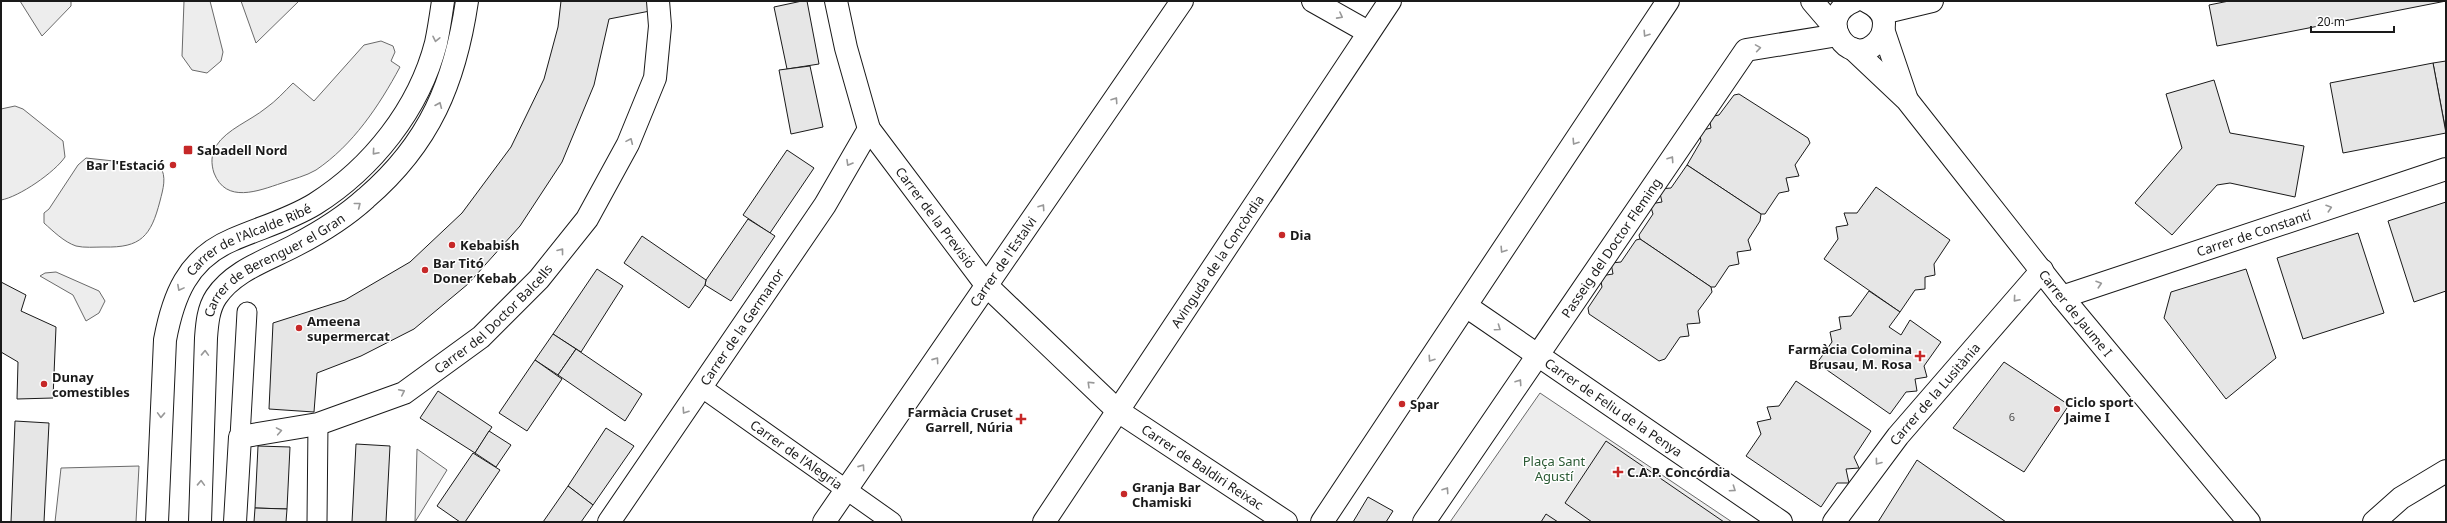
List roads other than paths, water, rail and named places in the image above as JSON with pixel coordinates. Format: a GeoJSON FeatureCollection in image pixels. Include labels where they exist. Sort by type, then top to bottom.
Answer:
{"type":"FeatureCollection","features":[{"type":"Feature","properties":{"kind":"street","name":"Carrer de l'Alcalde Ribé"},"geometry":{"type":"LineString","coordinates":[[157,522],[165,340],[170,313],[180,286],[198,264],[210,253],[230,240],[293,215],[314,204],[334,191],[366,164],[392,133],[410,105],[425,74],[436,43],[443,1]]}},
{"type":"Feature","properties":{"kind":"street","name":"Carrer de Berenguer el Gran"},"geometry":{"type":"LineString","coordinates":[[200,522],[206,338],[208,319],[215,298],[228,282],[246,270],[333,223],[367,198],[391,174],[414,147],[435,115],[459,51],[467,1]]}},
{"type":"Feature","properties":{"kind":"street","name":"Carrer del Doctor Balcells"},"geometry":{"type":"LineString","coordinates":[[240,437],[318,424],[404,393],[481,337],[539,279],[587,219],[628,144],[655,78],[660,26],[658,1]]}},
{"type":"Feature","properties":{"kind":"street","name":"Carrer de la Previsió"},"geometry":{"type":"LineString","coordinates":[[836,1],[846,48],[869,129],[987,286],[1118,412]]}},
{"type":"Feature","properties":{"kind":"street","name":"Carrer de l'Estalvi"},"geometry":{"type":"LineString","coordinates":[[824,522],[1182,1]]}},
{"type":"Feature","properties":{"kind":"street"},"geometry":{"type":"LineString","coordinates":[[1313,1],[1368,32]]}},
{"type":"Feature","properties":{"kind":"street","name":"Avinguda de la Concòrdia"},"geometry":{"type":"LineString","coordinates":[[1044,522],[1390,1]]}},
{"type":"Feature","properties":{"kind":"street"},"geometry":{"type":"LineString","coordinates":[[1322,522],[1668,1]]}},
{"type":"Feature","properties":{"kind":"street","name":"Carrer de Jaume I"},"geometry":{"type":"LineString","coordinates":[[1812,1],[1842,37],[1907,100],[2062,297],[2249,522]]}},
{"type":"Feature","properties":{"kind":"street"},"geometry":{"type":"LineString","coordinates":[[1842,37],[1836,20],[1840,10],[1932,1]]}},
{"type":"Feature","properties":{"kind":"street","name":"Carrer de Jaume I"},"geometry":{"type":"LineString","coordinates":[[1864,7],[1907,100]]}},
{"type":"Feature","properties":{"kind":"street","name":"Passeig del Doctor Fleming"},"geometry":{"type":"LineString","coordinates":[[1424,522],[1746,50],[1842,37],[1864,50],[1872,47],[1880,40],[1864,7]]}},
{"type":"Feature","properties":{"kind":"street","name":"Carrer de la Germanor"},"geometry":{"type":"LineString","coordinates":[[609,522],[825,205],[869,129]]}},
{"type":"Feature","properties":{"kind":"street","name":"Carrer de Constantí"},"geometry":{"type":"LineString","coordinates":[[2062,297],[2446,169]]}},
{"type":"Feature","properties":{"kind":"street","name":"Carrer de la Lusitània"},"geometry":{"type":"LineString","coordinates":[[1834,522],[1898,436],[2042,270]]}},
{"type":"Feature","properties":{"kind":"street","name":"Carrer de Feliu de la Penya"},"geometry":{"type":"LineString","coordinates":[[1466,306],[1781,522]]}},
{"type":"Feature","properties":{"kind":"street"},"geometry":{"type":"LineString","coordinates":[[236,522],[247,312]]}},
{"type":"Feature","properties":{"kind":"street","name":"Carrer de l'Alegria"},"geometry":{"type":"LineString","coordinates":[[701,387],[892,522]]}},
{"type":"Feature","properties":{"kind":"street","name":"Carrer de Baldiri Reixac"},"geometry":{"type":"LineString","coordinates":[[1118,412],[1286,522]]}},
{"type":"Feature","properties":{"kind":"street"},"geometry":{"type":"LineString","coordinates":[[317,522],[318,424]]}},
{"type":"Feature","properties":{"kind":"street"},"geometry":{"type":"LineString","coordinates":[[2374,522],[2401,498],[2446,471]]}},
{"type":"Feature","properties":{"kind":"place","name":"Sabadell Nord"},"geometry":{"type":"Point","coordinates":[188,150]}},
{"type":"Feature","properties":{"kind":"place","name":"Bar l'Estació"},"geometry":{"type":"Point","coordinates":[173,165]}},
{"type":"Feature","properties":{"kind":"place","name":"Dia"},"geometry":{"type":"Point","coordinates":[1282,235]}},
{"type":"Feature","properties":{"kind":"place","name":"Kebabish"},"geometry":{"type":"Point","coordinates":[452,245]}},
{"type":"Feature","properties":{"kind":"place","name":"Bar Titó Doner Kebab"},"geometry":{"type":"Point","coordinates":[425,270]}},
{"type":"Feature","properties":{"kind":"place","name":"Ameena supermercat"},"geometry":{"type":"Point","coordinates":[299,328]}},
{"type":"Feature","properties":{"kind":"place","name":"Farmàcia Colomina Brusau, M. Rosa"},"geometry":{"type":"Point","coordinates":[1920,356]}},
{"type":"Feature","properties":{"kind":"place","name":"Dunay comestibles"},"geometry":{"type":"Point","coordinates":[44,384]}},
{"type":"Feature","properties":{"kind":"place","name":"Spar"},"geometry":{"type":"Point","coordinates":[1402,404]}},
{"type":"Feature","properties":{"kind":"place","name":"Ciclo sport Jaime I"},"geometry":{"type":"Point","coordinates":[2057,409]}},
{"type":"Feature","properties":{"kind":"place","name":"Farmàcia Cruset Garrell, Núria"},"geometry":{"type":"Point","coordinates":[1021,419]}},
{"type":"Feature","properties":{"kind":"place","name":"C.A.P. Concórdia"},"geometry":{"type":"Point","coordinates":[1618,472]}},
{"type":"Feature","properties":{"kind":"place","name":"Granja Bar Chamiski"},"geometry":{"type":"Point","coordinates":[1124,494]}},
{"type":"Feature","properties":{"kind":"park label","name":"Plaça Sant Agustí"},"geometry":{"type":"Point","coordinates":[1554,468]}}]}
